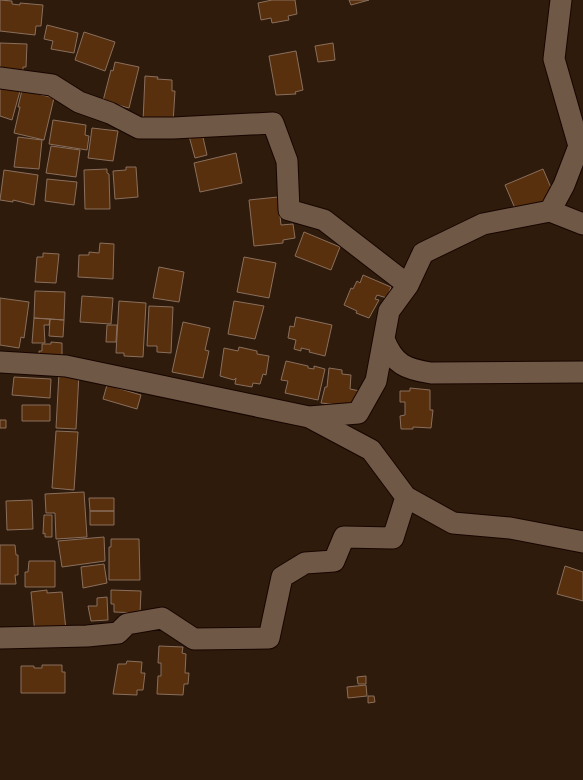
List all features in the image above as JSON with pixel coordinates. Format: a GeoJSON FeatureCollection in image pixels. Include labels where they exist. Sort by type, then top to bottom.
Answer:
{"type":"FeatureCollection","features":[{"type":"Feature","properties":{"kind":"street"},"geometry":{"type":"LineString","coordinates":[[550,211],[564,185],[581,143],[554,59],[561,0]]}},
{"type":"Feature","properties":{"kind":"street"},"geometry":{"type":"LineString","coordinates":[[0,78],[52,85],[79,102],[110,113],[139,128],[173,128],[273,123],[287,161],[289,210],[324,220],[408,285]]}},
{"type":"Feature","properties":{"kind":"street"},"geometry":{"type":"LineString","coordinates":[[583,102],[583,111]]}},
{"type":"Feature","properties":{"kind":"street"},"geometry":{"type":"LineString","coordinates":[[0,362],[66,366],[309,416],[358,413],[376,381],[389,311],[408,285],[423,253],[483,224],[550,211],[583,224]]}},
{"type":"Feature","properties":{"kind":"street"},"geometry":{"type":"LineString","coordinates":[[384,339],[389,353],[410,370],[431,373],[583,372]]}},
{"type":"Feature","properties":{"kind":"street"},"geometry":{"type":"LineString","coordinates":[[309,416],[371,450],[406,497],[453,523],[510,528],[583,542]]}},
{"type":"Feature","properties":{"kind":"street"},"geometry":{"type":"LineString","coordinates":[[0,638],[87,636],[118,633],[127,624],[162,618],[194,639],[269,638],[282,576],[305,563],[334,561],[344,537],[393,538],[406,497]]}},
{"type":"Feature","properties":{"kind":"building"},"geometry":{"type":"Polygon","coordinates":[[[0,0],[12,1],[12,4],[20,5],[20,3],[43,5],[41,26],[36,26],[35,35],[0,31],[0,0]]]}},
{"type":"Feature","properties":{"kind":"building"},"geometry":{"type":"Polygon","coordinates":[[[272,0],[295,0],[297,14],[288,16],[289,20],[272,23],[271,18],[261,20],[258,3],[272,0]]]}},
{"type":"Feature","properties":{"kind":"building"},"geometry":{"type":"Polygon","coordinates":[[[349,0],[369,0],[351,5],[349,0]]]}},
{"type":"Feature","properties":{"kind":"building"},"geometry":{"type":"Polygon","coordinates":[[[47,25],[78,33],[74,53],[51,49],[53,41],[44,39],[47,25]]]}},
{"type":"Feature","properties":{"kind":"building"},"geometry":{"type":"Polygon","coordinates":[[[84,32],[115,42],[105,71],[75,60],[84,32]]]}},
{"type":"Feature","properties":{"kind":"building"},"geometry":{"type":"Polygon","coordinates":[[[0,43],[27,44],[26,67],[23,67],[23,75],[0,73],[0,43]]]}},
{"type":"Feature","properties":{"kind":"building"},"geometry":{"type":"Polygon","coordinates":[[[333,43],[335,60],[318,62],[315,46],[333,43]]]}},
{"type":"Feature","properties":{"kind":"building"},"geometry":{"type":"Polygon","coordinates":[[[296,51],[303,90],[295,92],[296,94],[276,95],[269,56],[296,51]]]}},
{"type":"Feature","properties":{"kind":"building"},"geometry":{"type":"Polygon","coordinates":[[[115,62],[139,67],[129,108],[103,101],[111,70],[113,71],[115,62]]]}},
{"type":"Feature","properties":{"kind":"building"},"geometry":{"type":"Polygon","coordinates":[[[145,76],[158,77],[157,79],[172,80],[172,91],[175,91],[173,123],[143,122],[145,76]]]}},
{"type":"Feature","properties":{"kind":"building"},"geometry":{"type":"Polygon","coordinates":[[[0,86],[20,91],[12,120],[0,116],[0,86]]]}},
{"type":"Feature","properties":{"kind":"building"},"geometry":{"type":"Polygon","coordinates":[[[22,90],[54,98],[44,140],[14,133],[22,90]]]}},
{"type":"Feature","properties":{"kind":"building"},"geometry":{"type":"Polygon","coordinates":[[[53,120],[86,125],[85,135],[89,136],[87,150],[49,144],[53,120]]]}},
{"type":"Feature","properties":{"kind":"building"},"geometry":{"type":"Polygon","coordinates":[[[92,128],[118,131],[113,161],[88,158],[92,128]]]}},
{"type":"Feature","properties":{"kind":"building"},"geometry":{"type":"Polygon","coordinates":[[[202,133],[207,155],[195,158],[189,136],[202,133]]]}},
{"type":"Feature","properties":{"kind":"building"},"geometry":{"type":"Polygon","coordinates":[[[18,137],[42,140],[39,169],[14,167],[18,137]]]}},
{"type":"Feature","properties":{"kind":"building"},"geometry":{"type":"Polygon","coordinates":[[[51,146],[80,150],[76,177],[46,173],[51,146]]]}},
{"type":"Feature","properties":{"kind":"building"},"geometry":{"type":"Polygon","coordinates":[[[236,153],[242,183],[200,192],[194,163],[236,153]]]}},
{"type":"Feature","properties":{"kind":"building"},"geometry":{"type":"Polygon","coordinates":[[[126,167],[136,167],[138,197],[115,199],[113,171],[126,170],[126,167]]]}},
{"type":"Feature","properties":{"kind":"building"},"geometry":{"type":"Polygon","coordinates":[[[107,169],[107,173],[109,174],[110,209],[85,209],[84,170],[107,169]]]}},
{"type":"Feature","properties":{"kind":"building"},"geometry":{"type":"Polygon","coordinates":[[[543,169],[555,197],[517,213],[505,185],[543,169]]]}},
{"type":"Feature","properties":{"kind":"building"},"geometry":{"type":"Polygon","coordinates":[[[4,170],[38,175],[34,205],[13,200],[13,202],[0,200],[4,170]]]}},
{"type":"Feature","properties":{"kind":"building"},"geometry":{"type":"Polygon","coordinates":[[[47,179],[77,182],[74,205],[45,201],[47,179]]]}},
{"type":"Feature","properties":{"kind":"building"},"geometry":{"type":"Polygon","coordinates":[[[278,197],[281,225],[293,224],[295,238],[283,240],[283,243],[254,246],[249,200],[278,197]]]}},
{"type":"Feature","properties":{"kind":"building"},"geometry":{"type":"Polygon","coordinates":[[[304,232],[340,247],[331,270],[295,256],[304,232]]]}},
{"type":"Feature","properties":{"kind":"building"},"geometry":{"type":"Polygon","coordinates":[[[100,243],[114,244],[113,279],[78,277],[79,255],[89,255],[89,252],[99,253],[100,243]]]}},
{"type":"Feature","properties":{"kind":"building"},"geometry":{"type":"Polygon","coordinates":[[[43,253],[59,254],[56,283],[35,282],[37,257],[43,257],[43,253]]]}},
{"type":"Feature","properties":{"kind":"building"},"geometry":{"type":"Polygon","coordinates":[[[244,257],[276,263],[269,298],[237,292],[244,257]]]}},
{"type":"Feature","properties":{"kind":"building"},"geometry":{"type":"Polygon","coordinates":[[[159,267],[184,272],[179,302],[153,298],[159,267]]]}},
{"type":"Feature","properties":{"kind":"building"},"geometry":{"type":"Polygon","coordinates":[[[363,275],[391,287],[387,298],[377,295],[375,299],[379,300],[369,318],[356,313],[357,311],[344,305],[351,288],[353,289],[357,281],[360,283],[363,275]]]}},
{"type":"Feature","properties":{"kind":"building"},"geometry":{"type":"Polygon","coordinates":[[[35,291],[65,292],[64,320],[34,318],[35,291]]]}},
{"type":"Feature","properties":{"kind":"building"},"geometry":{"type":"Polygon","coordinates":[[[82,296],[113,298],[111,324],[80,322],[82,296]]]}},
{"type":"Feature","properties":{"kind":"building"},"geometry":{"type":"Polygon","coordinates":[[[0,298],[29,302],[24,338],[21,337],[19,348],[0,345],[0,298]]]}},
{"type":"Feature","properties":{"kind":"building"},"geometry":{"type":"Polygon","coordinates":[[[119,301],[146,303],[143,357],[124,356],[124,353],[116,353],[119,301]]]}},
{"type":"Feature","properties":{"kind":"building"},"geometry":{"type":"Polygon","coordinates":[[[234,301],[264,306],[255,339],[228,334],[234,301]]]}},
{"type":"Feature","properties":{"kind":"building"},"geometry":{"type":"Polygon","coordinates":[[[149,306],[173,307],[171,353],[157,352],[157,346],[147,346],[149,306]]]}},
{"type":"Feature","properties":{"kind":"building"},"geometry":{"type":"Polygon","coordinates":[[[296,317],[332,325],[325,356],[309,352],[310,350],[301,348],[301,351],[294,349],[296,340],[288,338],[290,326],[294,327],[296,317]]]}},
{"type":"Feature","properties":{"kind":"building"},"geometry":{"type":"Polygon","coordinates":[[[34,318],[50,319],[49,325],[44,325],[45,343],[32,343],[34,318]]]}},
{"type":"Feature","properties":{"kind":"building"},"geometry":{"type":"Polygon","coordinates":[[[50,319],[64,320],[63,337],[49,336],[50,319]]]}},
{"type":"Feature","properties":{"kind":"building"},"geometry":{"type":"Polygon","coordinates":[[[183,322],[210,328],[205,350],[209,351],[203,378],[172,372],[183,322]]]}},
{"type":"Feature","properties":{"kind":"building"},"geometry":{"type":"Polygon","coordinates":[[[107,325],[117,325],[116,342],[106,342],[107,325]]]}},
{"type":"Feature","properties":{"kind":"building"},"geometry":{"type":"Polygon","coordinates":[[[51,342],[62,343],[62,360],[39,356],[39,351],[42,351],[42,344],[51,344],[51,342]]]}},
{"type":"Feature","properties":{"kind":"building"},"geometry":{"type":"Polygon","coordinates":[[[239,347],[257,351],[257,354],[269,356],[266,375],[263,374],[260,384],[253,383],[252,387],[235,384],[236,378],[234,380],[220,376],[224,348],[238,351],[239,347]]]}},
{"type":"Feature","properties":{"kind":"building"},"geometry":{"type":"Polygon","coordinates":[[[286,361],[308,366],[308,368],[314,369],[314,366],[325,369],[318,400],[285,393],[288,381],[281,380],[286,361]]]}},
{"type":"Feature","properties":{"kind":"building"},"geometry":{"type":"Polygon","coordinates":[[[329,368],[342,370],[342,374],[351,375],[350,389],[360,391],[356,407],[321,403],[325,387],[327,387],[329,368]]]}},
{"type":"Feature","properties":{"kind":"building"},"geometry":{"type":"Polygon","coordinates":[[[59,373],[79,374],[76,429],[56,428],[59,373]]]}},
{"type":"Feature","properties":{"kind":"building"},"geometry":{"type":"Polygon","coordinates":[[[14,377],[51,379],[50,398],[12,395],[14,377]]]}},
{"type":"Feature","properties":{"kind":"building"},"geometry":{"type":"Polygon","coordinates":[[[107,385],[141,395],[137,409],[103,399],[107,385]]]}},
{"type":"Feature","properties":{"kind":"building"},"geometry":{"type":"Polygon","coordinates":[[[410,388],[430,390],[430,410],[433,410],[431,428],[413,427],[413,429],[401,429],[400,416],[405,415],[405,402],[400,402],[400,391],[410,391],[410,388]]]}},
{"type":"Feature","properties":{"kind":"building"},"geometry":{"type":"Polygon","coordinates":[[[22,405],[50,405],[50,421],[22,421],[22,405]]]}},
{"type":"Feature","properties":{"kind":"building"},"geometry":{"type":"Polygon","coordinates":[[[0,420],[6,420],[6,428],[0,428],[0,420]]]}},
{"type":"Feature","properties":{"kind":"building"},"geometry":{"type":"Polygon","coordinates":[[[56,431],[78,432],[74,490],[52,488],[56,431]]]}},
{"type":"Feature","properties":{"kind":"building"},"geometry":{"type":"Polygon","coordinates":[[[84,492],[87,537],[56,539],[55,513],[46,513],[45,494],[84,492]]]}},
{"type":"Feature","properties":{"kind":"building"},"geometry":{"type":"Polygon","coordinates":[[[89,498],[114,498],[114,511],[90,511],[89,498]]]}},
{"type":"Feature","properties":{"kind":"building"},"geometry":{"type":"Polygon","coordinates":[[[32,500],[33,529],[7,530],[6,501],[32,500]]]}},
{"type":"Feature","properties":{"kind":"building"},"geometry":{"type":"Polygon","coordinates":[[[90,511],[114,511],[114,525],[90,525],[90,511]]]}},
{"type":"Feature","properties":{"kind":"building"},"geometry":{"type":"Polygon","coordinates":[[[44,515],[52,515],[52,537],[45,537],[45,533],[43,534],[44,515]]]}},
{"type":"Feature","properties":{"kind":"building"},"geometry":{"type":"Polygon","coordinates":[[[104,537],[105,561],[62,567],[58,541],[104,537]]]}},
{"type":"Feature","properties":{"kind":"building"},"geometry":{"type":"Polygon","coordinates":[[[111,539],[139,539],[140,580],[109,580],[109,547],[111,547],[111,539]]]}},
{"type":"Feature","properties":{"kind":"building"},"geometry":{"type":"Polygon","coordinates":[[[0,545],[15,545],[16,555],[18,555],[18,575],[15,575],[16,584],[0,584],[0,545]]]}},
{"type":"Feature","properties":{"kind":"building"},"geometry":{"type":"Polygon","coordinates":[[[29,561],[55,561],[55,587],[25,587],[25,572],[28,572],[29,561]]]}},
{"type":"Feature","properties":{"kind":"building"},"geometry":{"type":"Polygon","coordinates":[[[104,564],[107,583],[83,588],[81,567],[104,564]]]}},
{"type":"Feature","properties":{"kind":"building"},"geometry":{"type":"Polygon","coordinates":[[[565,566],[583,572],[583,601],[557,594],[565,566]]]}},
{"type":"Feature","properties":{"kind":"building"},"geometry":{"type":"Polygon","coordinates":[[[47,590],[47,593],[62,592],[66,630],[35,634],[31,592],[47,590]]]}},
{"type":"Feature","properties":{"kind":"building"},"geometry":{"type":"Polygon","coordinates":[[[111,590],[141,591],[140,613],[114,612],[114,604],[111,604],[111,590]]]}},
{"type":"Feature","properties":{"kind":"building"},"geometry":{"type":"Polygon","coordinates":[[[107,597],[108,620],[91,621],[88,606],[97,606],[97,598],[107,597]]]}},
{"type":"Feature","properties":{"kind":"building"},"geometry":{"type":"Polygon","coordinates":[[[159,646],[183,647],[182,653],[186,654],[185,673],[189,673],[188,684],[184,684],[183,695],[157,694],[158,676],[161,676],[161,663],[158,663],[159,646]]]}},
{"type":"Feature","properties":{"kind":"building"},"geometry":{"type":"Polygon","coordinates":[[[127,661],[142,662],[141,673],[145,673],[143,690],[137,690],[137,695],[113,694],[118,664],[126,664],[127,661]]]}},
{"type":"Feature","properties":{"kind":"building"},"geometry":{"type":"Polygon","coordinates":[[[42,665],[62,665],[62,672],[65,672],[65,693],[21,693],[21,666],[34,666],[34,668],[42,668],[42,665]]]}},
{"type":"Feature","properties":{"kind":"building"},"geometry":{"type":"Polygon","coordinates":[[[366,676],[366,684],[358,684],[357,677],[366,676]]]}},
{"type":"Feature","properties":{"kind":"building"},"geometry":{"type":"Polygon","coordinates":[[[366,685],[367,696],[348,698],[347,687],[366,685]]]}},
{"type":"Feature","properties":{"kind":"building"},"geometry":{"type":"Polygon","coordinates":[[[368,696],[374,696],[375,702],[368,703],[368,696]]]}}]}
